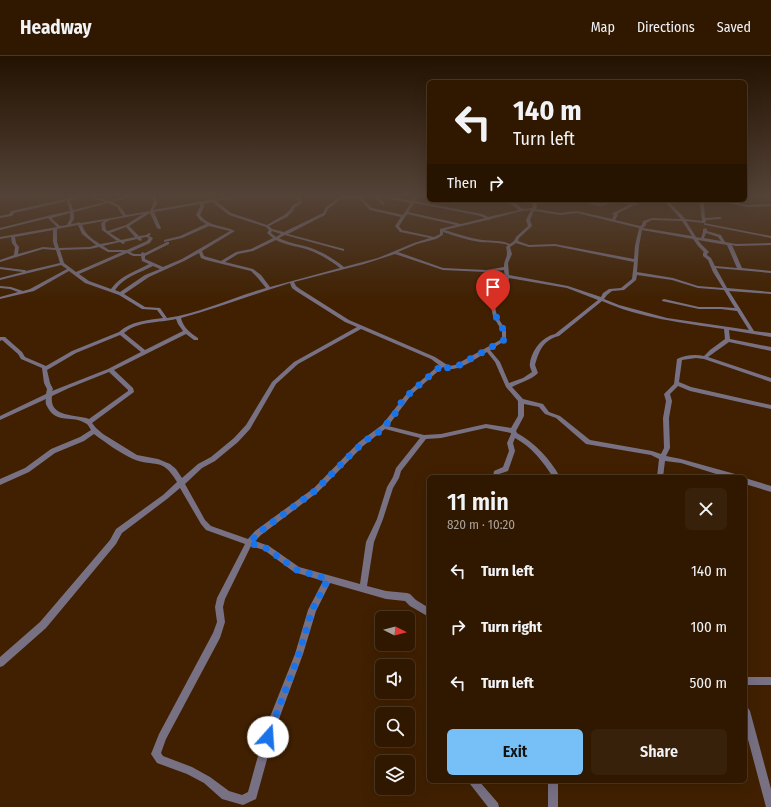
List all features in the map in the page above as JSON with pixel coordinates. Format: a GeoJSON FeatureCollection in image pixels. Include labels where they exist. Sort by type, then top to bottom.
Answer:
{"type":"FeatureCollection","features":[{"type":"Feature","properties":{"kind":"street"},"geometry":{"type":"LineString","coordinates":[[0,238],[37,231]]}},
{"type":"Feature","properties":{"kind":"street"},"geometry":{"type":"LineString","coordinates":[[57,231],[57,250],[62,264],[87,282],[121,294],[144,308],[158,309],[166,319]]}},
{"type":"Feature","properties":{"kind":"street"},"geometry":{"type":"LineString","coordinates":[[83,231],[100,246],[110,252],[129,252],[133,255],[143,256],[166,242],[193,231]]}},
{"type":"Feature","properties":{"kind":"street"},"geometry":{"type":"LineString","coordinates":[[121,294],[147,276],[164,269],[233,231]]}},
{"type":"Feature","properties":{"kind":"street"},"geometry":{"type":"LineString","coordinates":[[271,231],[270,233],[286,244],[306,248],[326,256],[343,269]]}},
{"type":"Feature","properties":{"kind":"street"},"geometry":{"type":"LineString","coordinates":[[274,231],[343,250]]}},
{"type":"Feature","properties":{"kind":"street"},"geometry":{"type":"LineString","coordinates":[[221,263],[237,253],[252,250],[290,231]]}},
{"type":"Feature","properties":{"kind":"street"},"geometry":{"type":"LineString","coordinates":[[401,231],[436,239]]}},
{"type":"Feature","properties":{"kind":"street"},"geometry":{"type":"LineString","coordinates":[[45,369],[74,352],[121,333],[125,328],[142,323],[178,317],[201,309],[216,307],[269,288],[343,269],[396,253],[412,244],[436,239],[442,234],[441,231]]}},
{"type":"Feature","properties":{"kind":"street"},"geometry":{"type":"LineString","coordinates":[[444,231],[467,238],[484,241],[495,240],[510,245],[516,242],[517,238],[525,231]]}},
{"type":"Feature","properties":{"kind":"street"},"geometry":{"type":"LineString","coordinates":[[508,386],[515,382],[528,379],[535,373],[532,365],[537,348],[552,335],[557,335],[611,290],[622,289],[634,279],[636,246],[640,231]]}},
{"type":"Feature","properties":{"kind":"street"},"geometry":{"type":"LineString","coordinates":[[656,231],[743,246],[771,244]]}},
{"type":"Feature","properties":{"kind":"street"},"geometry":{"type":"LineString","coordinates":[[691,231],[699,245],[707,251],[705,254],[710,259],[713,267],[751,332]]}},
{"type":"Feature","properties":{"kind":"street"},"geometry":{"type":"LineString","coordinates":[[746,231],[771,237]]}},
{"type":"Feature","properties":{"kind":"street"},"geometry":{"type":"LineString","coordinates":[[108,232],[122,242]]}},
{"type":"Feature","properties":{"kind":"street"},"geometry":{"type":"LineString","coordinates":[[110,252],[132,232],[140,238],[142,243],[138,247]]}},
{"type":"Feature","properties":{"kind":"street"},"geometry":{"type":"LineString","coordinates":[[702,239],[705,232],[717,234],[723,242]]}},
{"type":"Feature","properties":{"kind":"street"},"geometry":{"type":"LineString","coordinates":[[0,261],[43,248],[57,250],[100,246],[148,235],[151,238],[149,242],[129,252],[76,274]]}},
{"type":"Feature","properties":{"kind":"street"},"geometry":{"type":"LineString","coordinates":[[13,236],[17,247],[16,255]]}},
{"type":"Feature","properties":{"kind":"street"},"geometry":{"type":"LineString","coordinates":[[516,242],[529,246],[555,244],[636,260]]}},
{"type":"Feature","properties":{"kind":"street"},"geometry":{"type":"LineString","coordinates":[[729,244],[740,269]]}},
{"type":"Feature","properties":{"kind":"street"},"geometry":{"type":"LineString","coordinates":[[292,282],[298,290],[330,311],[361,327],[368,328],[433,358],[448,368],[456,367],[504,340],[504,331],[495,316],[493,307],[496,296],[507,279],[506,268],[510,254],[508,247],[510,245]]}},
{"type":"Feature","properties":{"kind":"street"},"geometry":{"type":"LineString","coordinates":[[138,247],[143,251],[143,260],[164,269]]}},
{"type":"Feature","properties":{"kind":"street"},"geometry":{"type":"LineString","coordinates":[[200,250],[202,257],[252,270],[269,288]]}},
{"type":"Feature","properties":{"kind":"street"},"geometry":{"type":"LineString","coordinates":[[396,253],[443,269],[486,271],[506,268]]}},
{"type":"Feature","properties":{"kind":"street"},"geometry":{"type":"LineString","coordinates":[[0,279],[62,264]]}},
{"type":"Feature","properties":{"kind":"street"},"geometry":{"type":"LineString","coordinates":[[112,291],[119,280],[153,264]]}},
{"type":"Feature","properties":{"kind":"street"},"geometry":{"type":"LineString","coordinates":[[713,267],[730,270],[740,269],[771,272]]}},
{"type":"Feature","properties":{"kind":"street"},"geometry":{"type":"LineString","coordinates":[[0,268],[33,272]]}},
{"type":"Feature","properties":{"kind":"street"},"geometry":{"type":"LineString","coordinates":[[0,298],[22,293],[42,285],[70,269]]}},
{"type":"Feature","properties":{"kind":"street"},"geometry":{"type":"LineString","coordinates":[[634,273],[673,279],[698,287],[771,293]]}},
{"type":"Feature","properties":{"kind":"street"},"geometry":{"type":"LineString","coordinates":[[507,276],[568,287],[617,306],[667,319],[771,335]]}},
{"type":"Feature","properties":{"kind":"street"},"geometry":{"type":"LineString","coordinates":[[0,288],[12,288],[22,293]]}},
{"type":"Feature","properties":{"kind":"street"},"geometry":{"type":"LineString","coordinates":[[664,300],[699,308],[739,310]]}},
{"type":"Feature","properties":{"kind":"street"},"geometry":{"type":"LineString","coordinates":[[178,317],[178,321],[186,332],[196,339]]}},
{"type":"Feature","properties":{"kind":"street"},"geometry":{"type":"LineString","coordinates":[[0,663],[43,625],[113,542],[118,531],[165,497],[200,466],[220,453],[248,427],[274,383],[296,363],[361,327]]}},
{"type":"Feature","properties":{"kind":"street"},"geometry":{"type":"LineString","coordinates":[[726,328],[728,340]]}},
{"type":"Feature","properties":{"kind":"street"},"geometry":{"type":"LineString","coordinates":[[0,418],[49,395],[110,370],[186,332]]}},
{"type":"Feature","properties":{"kind":"street"},"geometry":{"type":"LineString","coordinates":[[121,333],[146,353]]}},
{"type":"Feature","properties":{"kind":"street"},"geometry":{"type":"LineString","coordinates":[[0,339],[3,338],[11,344],[23,358],[44,367],[47,383],[50,389],[50,406],[56,413],[70,418],[86,420],[89,422],[94,431],[134,456],[163,462],[174,471],[202,522],[209,528],[266,548],[297,570],[386,595],[407,597],[413,603],[427,612]]}},
{"type":"Feature","properties":{"kind":"street"},"geometry":{"type":"LineString","coordinates":[[705,358],[706,354],[716,350],[720,345],[728,340],[771,349]]}},
{"type":"Feature","properties":{"kind":"street"},"geometry":{"type":"LineString","coordinates":[[487,349],[497,362],[508,386],[521,401],[541,405],[547,412],[561,419],[567,426],[588,442],[652,453],[662,458],[682,461],[729,475]]}},
{"type":"Feature","properties":{"kind":"street"},"geometry":{"type":"LineString","coordinates":[[660,475],[662,458],[667,448],[666,418],[669,401],[668,394],[677,384],[679,359],[696,356],[705,358],[771,380]]}},
{"type":"Feature","properties":{"kind":"street"},"geometry":{"type":"LineString","coordinates":[[328,579],[312,610],[299,654],[271,727],[252,795],[243,800],[226,795],[207,780],[189,770],[160,760],[156,754],[162,737],[217,636],[221,622],[219,607],[221,598],[249,543],[258,533],[316,490],[353,452],[384,427],[410,393],[443,364]]}},
{"type":"Feature","properties":{"kind":"street"},"geometry":{"type":"LineString","coordinates":[[89,422],[131,392],[131,389],[110,370]]}},
{"type":"Feature","properties":{"kind":"street"},"geometry":{"type":"LineString","coordinates":[[677,384],[690,389],[771,407]]}},
{"type":"Feature","properties":{"kind":"street"},"geometry":{"type":"LineString","coordinates":[[496,475],[496,473],[506,469],[512,451],[510,443],[521,416],[521,401]]}},
{"type":"Feature","properties":{"kind":"street"},"geometry":{"type":"LineString","coordinates":[[384,427],[424,437],[441,436],[490,426],[514,432],[529,443],[550,466],[556,475]]}},
{"type":"Feature","properties":{"kind":"street"},"geometry":{"type":"LineString","coordinates":[[0,482],[27,470],[53,451],[82,439],[94,431]]}},
{"type":"Feature","properties":{"kind":"street"},"geometry":{"type":"LineString","coordinates":[[363,588],[370,542],[380,519],[390,487],[396,478],[398,470],[424,437]]}},
{"type":"Feature","properties":{"kind":"street"},"geometry":{"type":"LineString","coordinates":[[747,482],[771,489]]}},
{"type":"Feature","properties":{"kind":"street"},"geometry":{"type":"LineString","coordinates":[[747,681],[771,681]]}},
{"type":"Feature","properties":{"kind":"street"},"geometry":{"type":"LineString","coordinates":[[747,718],[771,807]]}},
{"type":"Feature","properties":{"kind":"street"},"geometry":{"type":"LineString","coordinates":[[475,783],[494,807]]}},
{"type":"Feature","properties":{"kind":"street"},"geometry":{"type":"LineString","coordinates":[[553,783],[553,807]]}},
{"type":"Feature","properties":{"kind":"route"},"geometry":{"type":"LineString","coordinates":[[268,737],[299,654],[312,610],[328,579],[297,570],[266,548],[249,543],[258,533],[291,507],[316,490],[334,471],[343,464],[353,452],[370,437],[379,432],[394,416],[399,405],[410,393],[443,364],[448,368],[456,367],[504,340],[504,331],[497,321],[493,311]]}}]}
